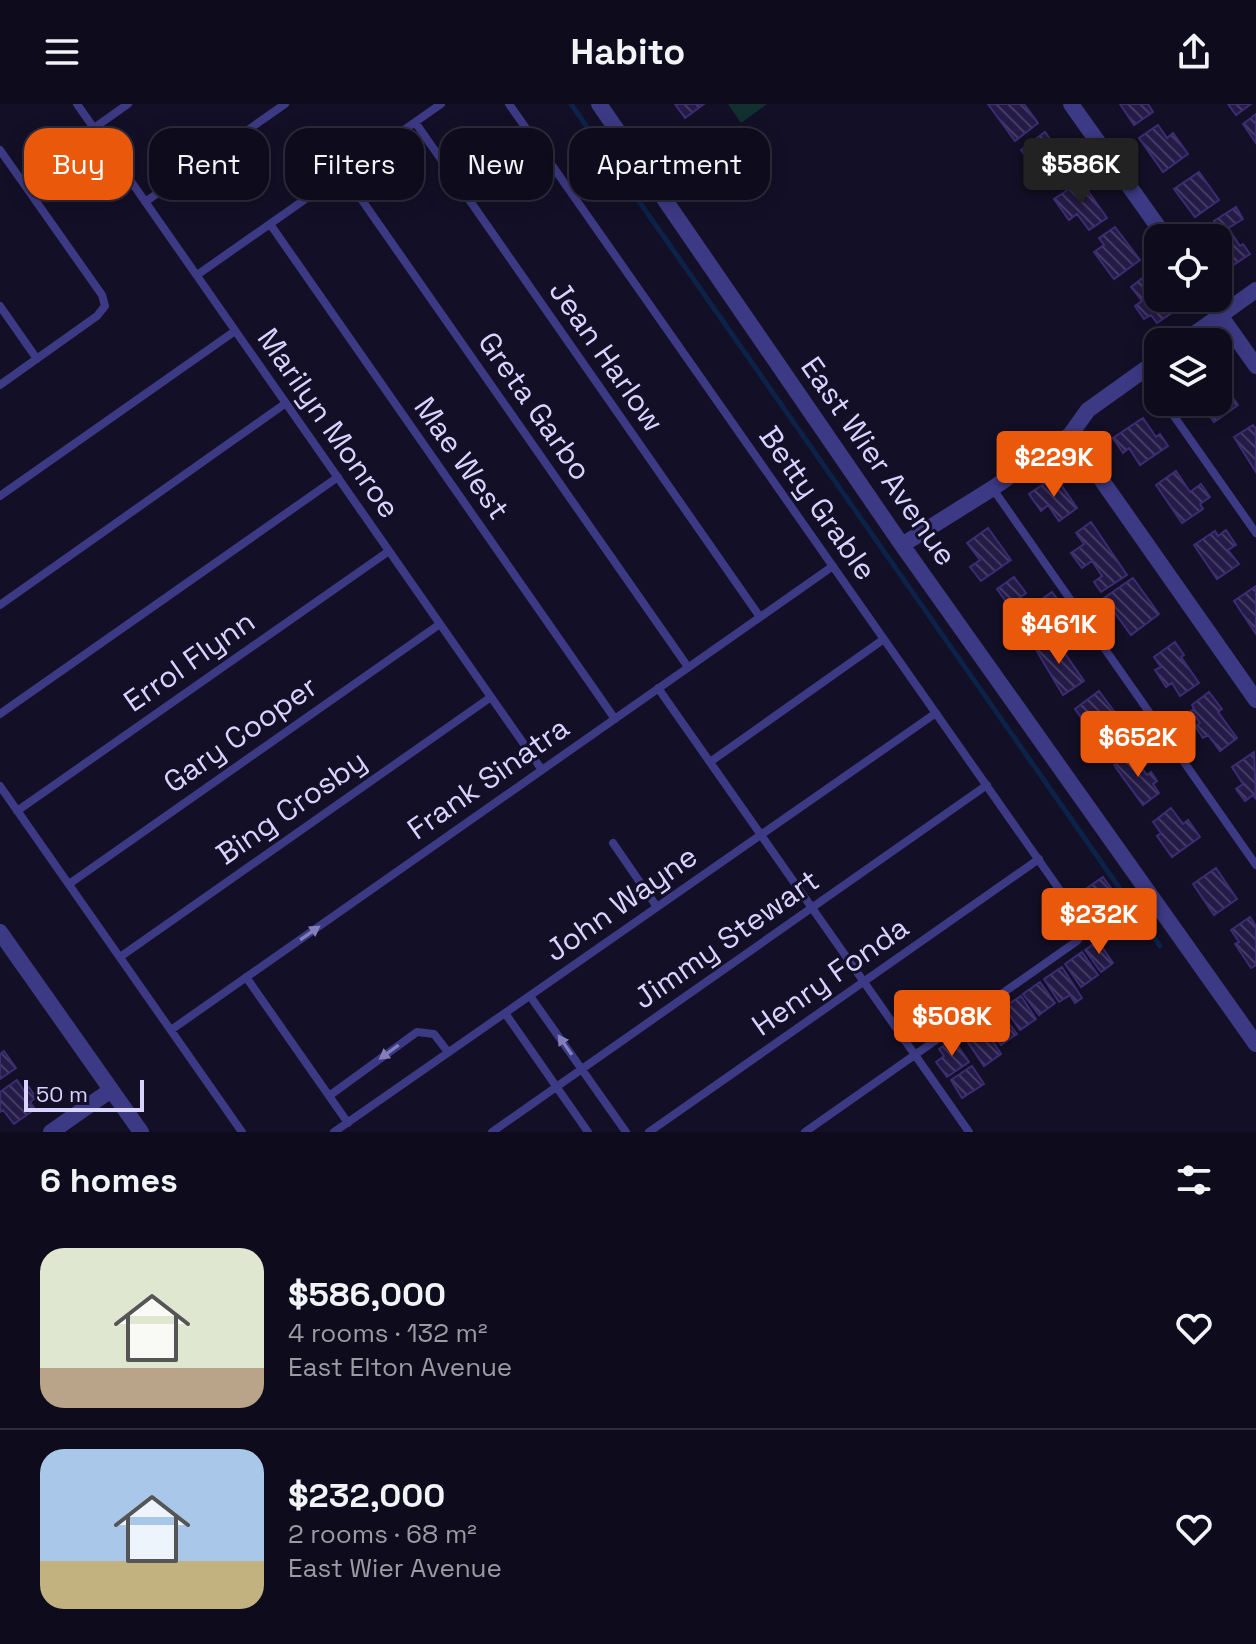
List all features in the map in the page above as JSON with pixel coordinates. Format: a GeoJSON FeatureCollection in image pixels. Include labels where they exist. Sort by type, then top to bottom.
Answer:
{"type":"FeatureCollection","features":[{"type":"Feature","properties":{"kind":"street","name":"East Wier Avenue"},"geometry":{"type":"LineString","coordinates":[[599,104],[902,545],[1256,1044]]}},
{"type":"Feature","properties":{"kind":"street"},"geometry":{"type":"LineString","coordinates":[[1071,104],[1156,224]]}},
{"type":"Feature","properties":{"kind":"street"},"geometry":{"type":"LineString","coordinates":[[1202,328],[1256,290]]}},
{"type":"Feature","properties":{"kind":"street"},"geometry":{"type":"LineString","coordinates":[[1218,312],[1256,366]]}},
{"type":"Feature","properties":{"kind":"street"},"geometry":{"type":"LineString","coordinates":[[902,545],[1070,435],[1088,410],[1143,371]]}},
{"type":"Feature","properties":{"kind":"street"},"geometry":{"type":"LineString","coordinates":[[1070,435],[1256,700]]}},
{"type":"Feature","properties":{"kind":"street"},"geometry":{"type":"LineString","coordinates":[[0,932],[141,1132]]}},
{"type":"Feature","properties":{"kind":"street"},"geometry":{"type":"LineString","coordinates":[[51,1132],[111,1090]]}},
{"type":"Feature","properties":{"kind":"lane","name":"Marilyn Monroe"},"geometry":{"type":"LineString","coordinates":[[77,104],[94,128]]}},
{"type":"Feature","properties":{"kind":"lane"},"geometry":{"type":"LineString","coordinates":[[94,128],[128,104]]}},
{"type":"Feature","properties":{"kind":"lane"},"geometry":{"type":"LineString","coordinates":[[145,202],[285,104]]}},
{"type":"Feature","properties":{"kind":"lane"},"geometry":{"type":"LineString","coordinates":[[407,128],[441,104]]}},
{"type":"Feature","properties":{"kind":"lane","name":"Betty Grable"},"geometry":{"type":"LineString","coordinates":[[509,104],[1080,919],[1085,931],[1077,941],[915,1055]]}},
{"type":"Feature","properties":{"kind":"lane","name":"Jean Harlow"},"geometry":{"type":"LineString","coordinates":[[415,122],[760,617]]}},
{"type":"Feature","properties":{"kind":"lane"},"geometry":{"type":"LineString","coordinates":[[0,150],[102,295],[105,306],[97,316],[0,385]]}},
{"type":"Feature","properties":{"kind":"lane","name":"Marilyn Monroe"},"geometry":{"type":"LineString","coordinates":[[133,185],[542,770]]}},
{"type":"Feature","properties":{"kind":"lane"},"geometry":{"type":"LineString","coordinates":[[197,275],[304,200]]}},
{"type":"Feature","properties":{"kind":"lane","name":"Greta Garbo"},"geometry":{"type":"LineString","coordinates":[[362,200],[688,667]]}},
{"type":"Feature","properties":{"kind":"lane","name":"Mae West"},"geometry":{"type":"LineString","coordinates":[[270,224],[615,719]]}},
{"type":"Feature","properties":{"kind":"lane"},"geometry":{"type":"LineString","coordinates":[[0,306],[37,359]]}},
{"type":"Feature","properties":{"kind":"lane"},"geometry":{"type":"LineString","coordinates":[[0,496],[235,331]]}},
{"type":"Feature","properties":{"kind":"lane"},"geometry":{"type":"LineString","coordinates":[[0,605],[286,403]]}},
{"type":"Feature","properties":{"kind":"lane"},"geometry":{"type":"LineString","coordinates":[[1174,416],[1256,533]]}},
{"type":"Feature","properties":{"kind":"lane"},"geometry":{"type":"LineString","coordinates":[[0,714],[338,477]]}},
{"type":"Feature","properties":{"kind":"lane"},"geometry":{"type":"LineString","coordinates":[[993,488],[1256,865]]}},
{"type":"Feature","properties":{"kind":"lane","name":"Errol Flynn"},"geometry":{"type":"LineString","coordinates":[[17,811],[389,551]]}},
{"type":"Feature","properties":{"kind":"lane","name":"Frank Sinatra"},"geometry":{"type":"LineString","coordinates":[[171,1030],[833,566]]}},
{"type":"Feature","properties":{"kind":"lane","name":"Gary Cooper"},"geometry":{"type":"LineString","coordinates":[[69,884],[440,624]]}},
{"type":"Feature","properties":{"kind":"lane"},"geometry":{"type":"LineString","coordinates":[[710,762],[884,639]]}},
{"type":"Feature","properties":{"kind":"lane"},"geometry":{"type":"LineString","coordinates":[[658,688],[966,1131]]}},
{"type":"Feature","properties":{"kind":"lane","name":"Bing Crosby"},"geometry":{"type":"LineString","coordinates":[[120,957],[491,697]]}},
{"type":"Feature","properties":{"kind":"lane","name":"John Wayne"},"geometry":{"type":"LineString","coordinates":[[334,1132],[936,713]]}},
{"type":"Feature","properties":{"kind":"lane","name":"Jimmy Stewart"},"geometry":{"type":"LineString","coordinates":[[492,1132],[987,785]]}},
{"type":"Feature","properties":{"kind":"lane"},"geometry":{"type":"LineString","coordinates":[[0,786],[242,1132]]}},
{"type":"Feature","properties":{"kind":"lane"},"geometry":{"type":"LineString","coordinates":[[613,843],[657,907]]}},
{"type":"Feature","properties":{"kind":"lane","name":"Henry Fonda"},"geometry":{"type":"LineString","coordinates":[[649,1132],[1039,859]]}},
{"type":"Feature","properties":{"kind":"lane"},"geometry":{"type":"LineString","coordinates":[[246,977],[348,1123]]}},
{"type":"Feature","properties":{"kind":"lane"},"geometry":{"type":"LineString","coordinates":[[530,996],[626,1132]]}},
{"type":"Feature","properties":{"kind":"lane"},"geometry":{"type":"LineString","coordinates":[[505,1013],[588,1132]]}},
{"type":"Feature","properties":{"kind":"lane"},"geometry":{"type":"LineString","coordinates":[[329,1096],[417,1032],[434,1034],[448,1052]]}},
{"type":"Feature","properties":{"kind":"lane"},"geometry":{"type":"LineString","coordinates":[[805,1132],[915,1055]]}},
{"type":"Feature","properties":{"kind":"green space"},"geometry":{"type":"Polygon","coordinates":[[[728,104],[767,104],[741,123],[728,104]]]}},
{"type":"Feature","properties":{"kind":"building"},"geometry":{"type":"Polygon","coordinates":[[[675,104],[704,104],[685,118],[675,104]]]}},
{"type":"Feature","properties":{"kind":"building"},"geometry":{"type":"Polygon","coordinates":[[[988,104],[1024,104],[1038,123],[1015,141],[988,104]]]}},
{"type":"Feature","properties":{"kind":"building"},"geometry":{"type":"Polygon","coordinates":[[[1120,104],[1148,104],[1153,112],[1134,125],[1120,104]]]}},
{"type":"Feature","properties":{"kind":"building"},"geometry":{"type":"Polygon","coordinates":[[[1228,104],[1251,104],[1236,115],[1228,104]]]}},
{"type":"Feature","properties":{"kind":"building"},"geometry":{"type":"Polygon","coordinates":[[[1256,114],[1256,143],[1243,124],[1256,114]]]}},
{"type":"Feature","properties":{"kind":"building"},"geometry":{"type":"Polygon","coordinates":[[[1158,125],[1167,138],[1173,133],[1188,154],[1163,172],[1139,138],[1158,125]]]}},
{"type":"Feature","properties":{"kind":"building"},"geometry":{"type":"Polygon","coordinates":[[[1045,132],[1072,170],[1053,184],[1041,167],[1036,171],[1021,150],[1045,132]]]}},
{"type":"Feature","properties":{"kind":"building"},"geometry":{"type":"Polygon","coordinates":[[[1199,172],[1219,200],[1195,217],[1174,189],[1199,172]]]}},
{"type":"Feature","properties":{"kind":"building"},"geometry":{"type":"Polygon","coordinates":[[[1081,181],[1107,218],[1089,230],[1077,214],[1069,220],[1054,199],[1081,181]]]}},
{"type":"Feature","properties":{"kind":"building"},"geometry":{"type":"Polygon","coordinates":[[[1236,207],[1243,219],[1232,226],[1214,221],[1236,207]]]}},
{"type":"Feature","properties":{"kind":"building"},"geometry":{"type":"Polygon","coordinates":[[[1115,227],[1140,260],[1114,279],[1094,252],[1104,245],[1099,238],[1115,227]]]}},
{"type":"Feature","properties":{"kind":"building"},"geometry":{"type":"Polygon","coordinates":[[[1232,234],[1240,246],[1243,244],[1250,254],[1232,266],[1232,234]]]}},
{"type":"Feature","properties":{"kind":"building"},"geometry":{"type":"Polygon","coordinates":[[[1144,277],[1144,312],[1173,312],[1157,323],[1151,315],[1144,319],[1135,306],[1142,301],[1131,287],[1144,277]]]}},
{"type":"Feature","properties":{"kind":"building"},"geometry":{"type":"Polygon","coordinates":[[[1143,418],[1156,437],[1160,434],[1168,446],[1140,465],[1129,448],[1123,453],[1113,438],[1143,418]]]}},
{"type":"Feature","properties":{"kind":"building"},"geometry":{"type":"Polygon","coordinates":[[[1253,425],[1256,429],[1256,472],[1234,437],[1253,425]]]}},
{"type":"Feature","properties":{"kind":"building"},"geometry":{"type":"Polygon","coordinates":[[[1176,471],[1190,492],[1201,484],[1210,497],[1200,504],[1203,509],[1182,523],[1156,485],[1176,471]]]}},
{"type":"Feature","properties":{"kind":"building"},"geometry":{"type":"Polygon","coordinates":[[[1055,476],[1077,508],[1059,521],[1048,505],[1041,511],[1029,494],[1055,476]]]}},
{"type":"Feature","properties":{"kind":"building"},"geometry":{"type":"Polygon","coordinates":[[[1091,522],[1127,575],[1101,592],[1094,582],[1102,576],[1092,561],[1082,568],[1071,553],[1084,544],[1076,533],[1091,522]]]}},
{"type":"Feature","properties":{"kind":"building"},"geometry":{"type":"Polygon","coordinates":[[[988,528],[1011,560],[981,581],[970,567],[980,560],[967,543],[988,528]]]}},
{"type":"Feature","properties":{"kind":"building"},"geometry":{"type":"Polygon","coordinates":[[[1226,530],[1236,545],[1228,550],[1239,564],[1217,579],[1194,545],[1215,531],[1218,536],[1226,530]]]}},
{"type":"Feature","properties":{"kind":"building"},"geometry":{"type":"Polygon","coordinates":[[[1014,577],[1026,593],[1009,606],[997,589],[1014,577]]]}},
{"type":"Feature","properties":{"kind":"building"},"geometry":{"type":"Polygon","coordinates":[[[1133,578],[1159,614],[1131,635],[1104,598],[1133,578]]]}},
{"type":"Feature","properties":{"kind":"building"},"geometry":{"type":"Polygon","coordinates":[[[1256,586],[1256,634],[1234,601],[1256,586]]]}},
{"type":"Feature","properties":{"kind":"building"},"geometry":{"type":"Polygon","coordinates":[[[1052,592],[1065,609],[1051,619],[1038,602],[1052,592]]]}},
{"type":"Feature","properties":{"kind":"building"},"geometry":{"type":"Polygon","coordinates":[[[1053,636],[1084,681],[1063,695],[1035,648],[1053,636]]]}},
{"type":"Feature","properties":{"kind":"building"},"geometry":{"type":"Polygon","coordinates":[[[1175,642],[1199,683],[1180,696],[1172,683],[1166,687],[1155,670],[1161,667],[1154,657],[1175,642]]]}},
{"type":"Feature","properties":{"kind":"building"},"geometry":{"type":"Polygon","coordinates":[[[1099,691],[1128,730],[1103,748],[1075,709],[1099,691]]]}},
{"type":"Feature","properties":{"kind":"building"},"geometry":{"type":"Polygon","coordinates":[[[1209,692],[1222,709],[1218,712],[1237,738],[1220,751],[1208,735],[1203,738],[1195,726],[1200,723],[1191,711],[1194,709],[1192,705],[1209,692]]]}},
{"type":"Feature","properties":{"kind":"building"},"geometry":{"type":"Polygon","coordinates":[[[1254,752],[1256,799],[1253,795],[1245,801],[1236,789],[1243,784],[1232,767],[1254,752]]]}},
{"type":"Feature","properties":{"kind":"building"},"geometry":{"type":"Polygon","coordinates":[[[1131,753],[1147,775],[1151,772],[1157,781],[1153,784],[1159,793],[1143,805],[1114,765],[1131,753]]]}},
{"type":"Feature","properties":{"kind":"building"},"geometry":{"type":"Polygon","coordinates":[[[1171,808],[1183,824],[1188,820],[1200,837],[1172,857],[1157,836],[1161,833],[1153,822],[1171,808]]]}},
{"type":"Feature","properties":{"kind":"building"},"geometry":{"type":"Polygon","coordinates":[[[1216,868],[1237,899],[1214,915],[1193,884],[1216,868]]]}},
{"type":"Feature","properties":{"kind":"building"},"geometry":{"type":"Polygon","coordinates":[[[1103,877],[1113,891],[1107,894],[1121,913],[1103,925],[1080,893],[1103,877]]]}},
{"type":"Feature","properties":{"kind":"building"},"geometry":{"type":"Polygon","coordinates":[[[1250,917],[1256,926],[1256,965],[1251,968],[1235,944],[1239,942],[1231,930],[1250,917]]]}},
{"type":"Feature","properties":{"kind":"building"},"geometry":{"type":"Polygon","coordinates":[[[1098,941],[1113,963],[1101,972],[1085,950],[1098,941]]]}},
{"type":"Feature","properties":{"kind":"building"},"geometry":{"type":"Polygon","coordinates":[[[1082,952],[1098,975],[1081,987],[1065,964],[1082,952]]]}},
{"type":"Feature","properties":{"kind":"building"},"geometry":{"type":"Polygon","coordinates":[[[1062,967],[1082,998],[1075,1003],[1070,995],[1059,1002],[1044,979],[1062,967]]]}},
{"type":"Feature","properties":{"kind":"building"},"geometry":{"type":"Polygon","coordinates":[[[1040,982],[1055,1003],[1039,1015],[1023,994],[1040,982]]]}},
{"type":"Feature","properties":{"kind":"building"},"geometry":{"type":"Polygon","coordinates":[[[1021,996],[1036,1019],[1020,1030],[1004,1007],[1021,996]]]}},
{"type":"Feature","properties":{"kind":"building"},"geometry":{"type":"Polygon","coordinates":[[[999,1010],[1017,1034],[1001,1045],[983,1021],[999,1010]]]}},
{"type":"Feature","properties":{"kind":"building"},"geometry":{"type":"Polygon","coordinates":[[[981,1023],[1001,1054],[984,1066],[963,1035],[981,1023]]]}},
{"type":"Feature","properties":{"kind":"building"},"geometry":{"type":"Polygon","coordinates":[[[953,1039],[969,1062],[947,1077],[936,1062],[944,1056],[939,1049],[953,1039]]]}},
{"type":"Feature","properties":{"kind":"building"},"geometry":{"type":"Polygon","coordinates":[[[4,1051],[16,1068],[0,1079],[0,1054],[4,1051]]]}},
{"type":"Feature","properties":{"kind":"building"},"geometry":{"type":"Polygon","coordinates":[[[972,1066],[984,1084],[962,1098],[951,1080],[972,1066]]]}},
{"type":"Feature","properties":{"kind":"building"},"geometry":{"type":"Polygon","coordinates":[[[17,1080],[24,1091],[29,1087],[36,1098],[30,1102],[35,1109],[14,1124],[3,1110],[0,1112],[0,1092],[17,1080]]]}},
{"type":"Feature","properties":{"kind":"waterway"},"geometry":{"type":"LineString","coordinates":[[571,104],[1160,946]]}}]}
